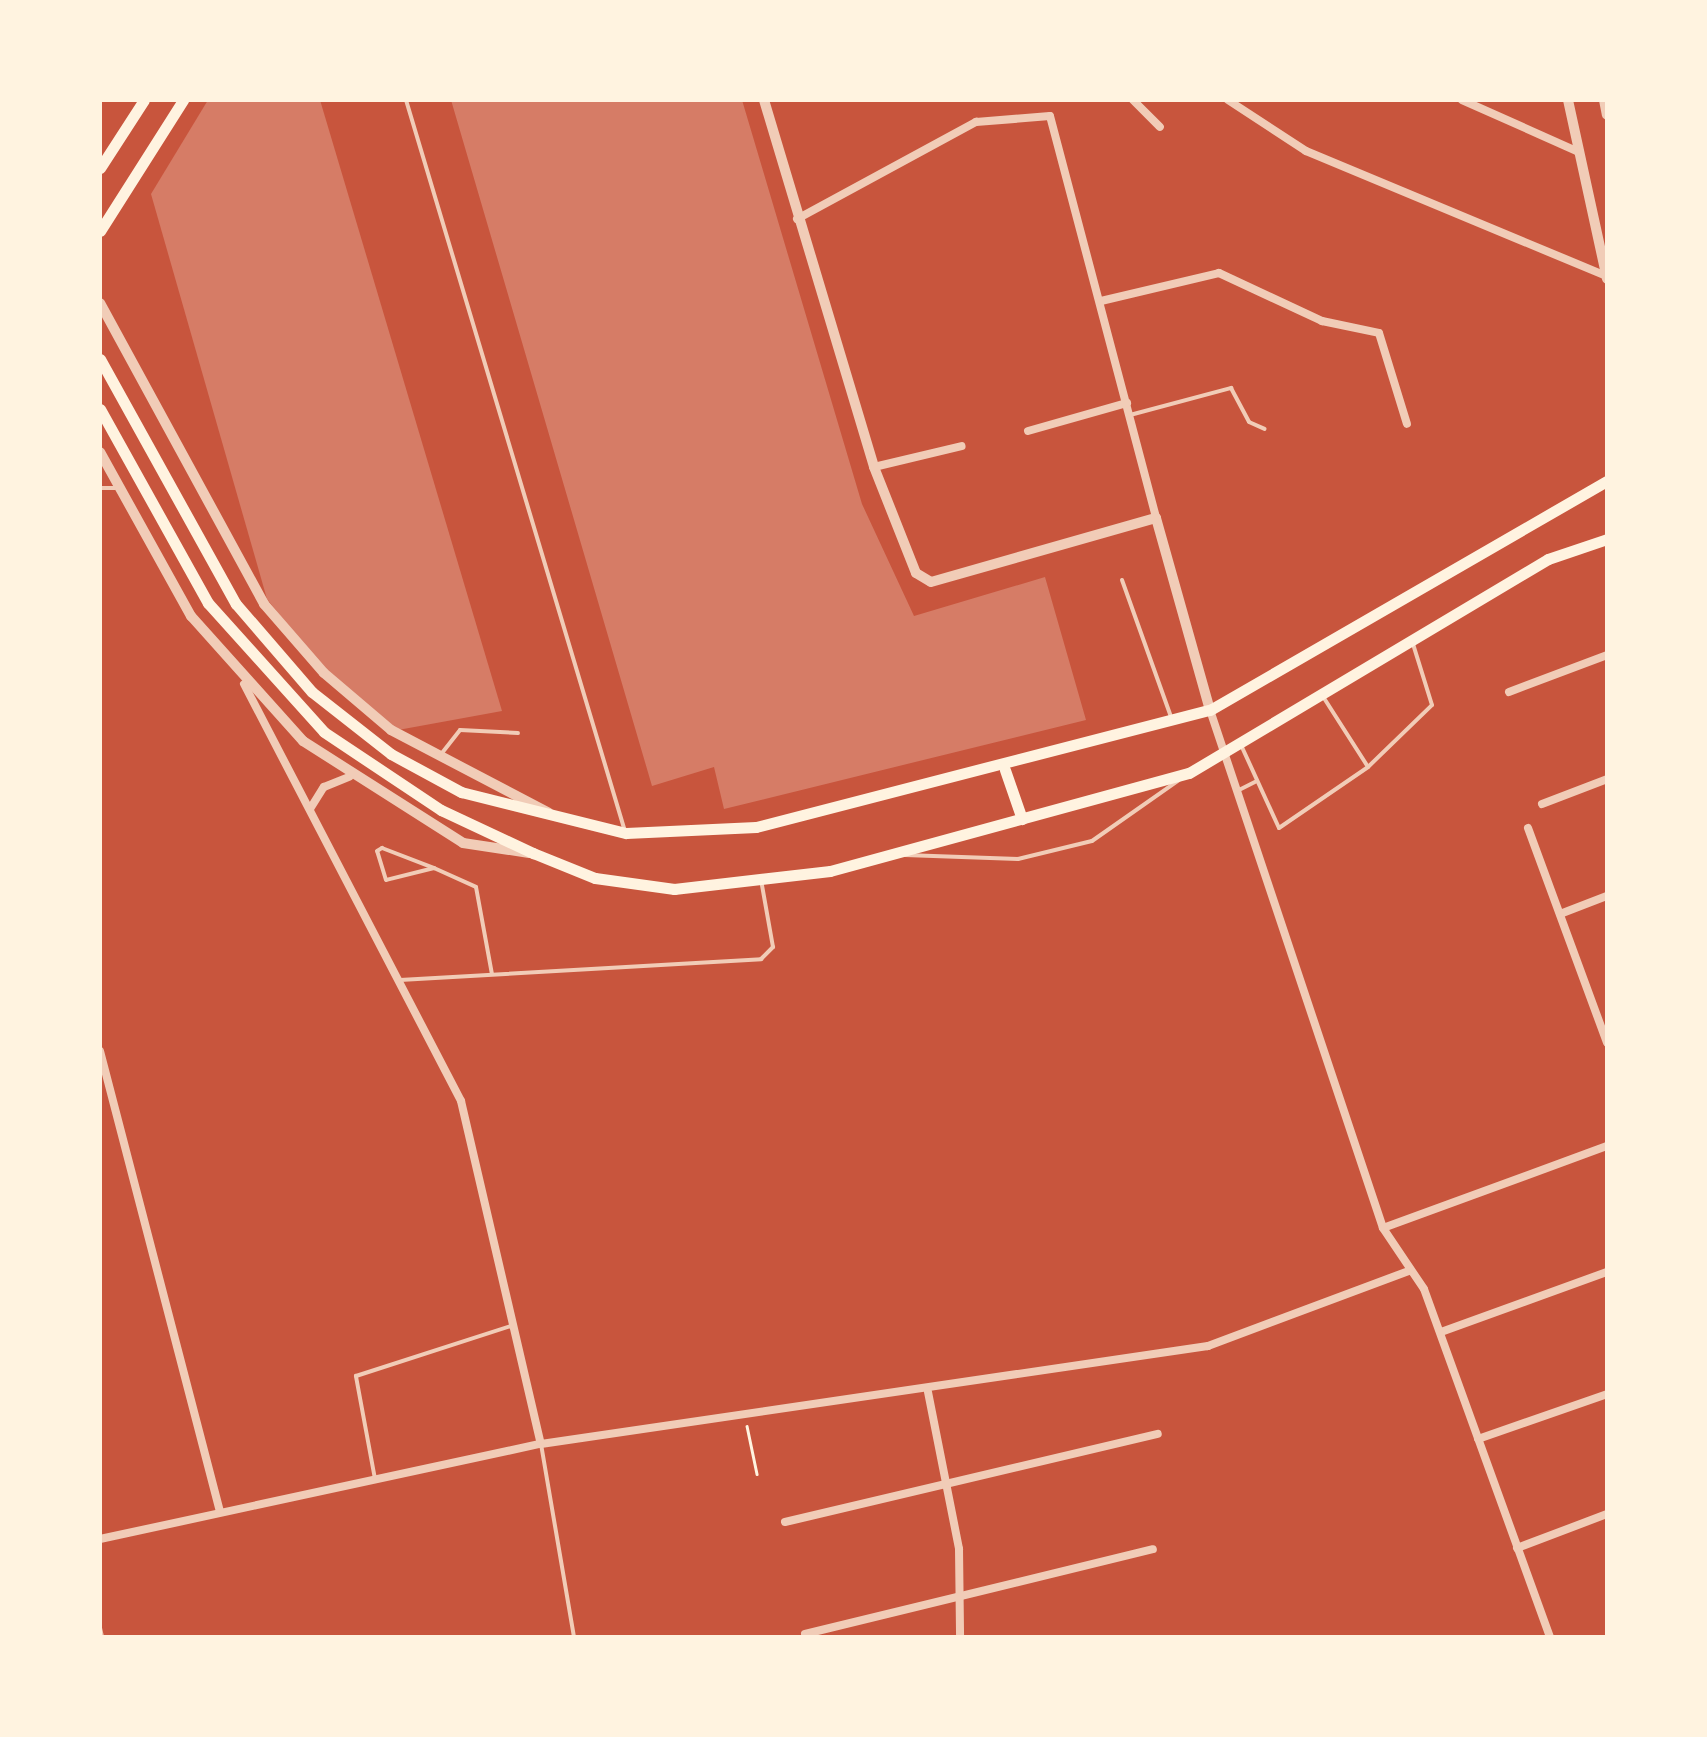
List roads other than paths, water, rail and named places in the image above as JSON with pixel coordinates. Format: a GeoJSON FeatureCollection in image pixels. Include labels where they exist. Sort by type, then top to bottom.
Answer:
{"type":"FeatureCollection","features":[{"type":"Feature","properties":{"kind":"main road"},"geometry":{"type":"LineString","coordinates":[[100,168],[144,100]]}},
{"type":"Feature","properties":{"kind":"main road"},"geometry":{"type":"LineString","coordinates":[[100,230],[183,100]]}},
{"type":"Feature","properties":{"kind":"main road"},"geometry":{"type":"LineString","coordinates":[[100,359],[150,462],[272,652],[351,726],[461,792],[557,820],[626,833],[756,827],[1006,770],[1210,710],[1607,481]]}},
{"type":"Feature","properties":{"kind":"main road"},"geometry":{"type":"LineString","coordinates":[[100,408],[242,650],[324,732],[441,810],[533,853],[595,878],[674,890],[762,886],[896,855],[1189,773],[1548,559],[1607,539]]}},
{"type":"Feature","properties":{"kind":"main road"},"geometry":{"type":"LineString","coordinates":[[1006,770],[1022,819]]}},
{"type":"Feature","properties":{"kind":"street"},"geometry":{"type":"LineString","coordinates":[[764,100],[874,467],[922,580],[1156,518]]}},
{"type":"Feature","properties":{"kind":"street"},"geometry":{"type":"LineString","coordinates":[[1134,100],[1160,127]]}},
{"type":"Feature","properties":{"kind":"street"},"geometry":{"type":"LineString","coordinates":[[1228,100],[1306,151],[1607,277]]}},
{"type":"Feature","properties":{"kind":"street"},"geometry":{"type":"LineString","coordinates":[[1240,110],[1245,100]]}},
{"type":"Feature","properties":{"kind":"street"},"geometry":{"type":"LineString","coordinates":[[1462,100],[1579,152]]}},
{"type":"Feature","properties":{"kind":"street"},"geometry":{"type":"LineString","coordinates":[[1568,100],[1607,277]]}},
{"type":"Feature","properties":{"kind":"street"},"geometry":{"type":"LineString","coordinates":[[1604,100],[1607,114]]}},
{"type":"Feature","properties":{"kind":"street"},"geometry":{"type":"LineString","coordinates":[[797,219],[976,122],[1050,116],[1210,710],[1382,1228],[1441,1332],[1550,1637]]}},
{"type":"Feature","properties":{"kind":"street"},"geometry":{"type":"LineString","coordinates":[[1101,301],[1219,273],[1322,320],[1386,335],[1407,424]]}},
{"type":"Feature","properties":{"kind":"street"},"geometry":{"type":"LineString","coordinates":[[100,302],[264,604],[324,674],[440,757],[534,800],[557,820]]}},
{"type":"Feature","properties":{"kind":"street"},"geometry":{"type":"LineString","coordinates":[[1028,431],[1127,403]]}},
{"type":"Feature","properties":{"kind":"street"},"geometry":{"type":"LineString","coordinates":[[874,467],[962,446]]}},
{"type":"Feature","properties":{"kind":"street"},"geometry":{"type":"LineString","coordinates":[[100,452],[191,616],[244,684],[400,980],[471,1131],[540,1444]]}},
{"type":"Feature","properties":{"kind":"street"},"geometry":{"type":"LineString","coordinates":[[1508,692],[1607,655]]}},
{"type":"Feature","properties":{"kind":"street"},"geometry":{"type":"LineString","coordinates":[[244,684],[349,777],[463,843],[533,853]]}},
{"type":"Feature","properties":{"kind":"street"},"geometry":{"type":"LineString","coordinates":[[310,809],[324,787],[349,777]]}},
{"type":"Feature","properties":{"kind":"street"},"geometry":{"type":"LineString","coordinates":[[1542,804],[1607,779]]}},
{"type":"Feature","properties":{"kind":"street"},"geometry":{"type":"LineString","coordinates":[[1528,828],[1604,1022],[1607,1042]]}},
{"type":"Feature","properties":{"kind":"street"},"geometry":{"type":"LineString","coordinates":[[1560,914],[1607,896]]}},
{"type":"Feature","properties":{"kind":"street"},"geometry":{"type":"LineString","coordinates":[[100,1051],[220,1512]]}},
{"type":"Feature","properties":{"kind":"street"},"geometry":{"type":"LineString","coordinates":[[1382,1228],[1607,1146]]}},
{"type":"Feature","properties":{"kind":"street"},"geometry":{"type":"LineString","coordinates":[[100,1538],[540,1444],[928,1392],[1208,1346],[1409,1271]]}},
{"type":"Feature","properties":{"kind":"street"},"geometry":{"type":"LineString","coordinates":[[1441,1332],[1607,1272]]}},
{"type":"Feature","properties":{"kind":"street"},"geometry":{"type":"LineString","coordinates":[[928,1392],[949,1484],[960,1637]]}},
{"type":"Feature","properties":{"kind":"street"},"geometry":{"type":"LineString","coordinates":[[1478,1438],[1607,1394]]}},
{"type":"Feature","properties":{"kind":"street"},"geometry":{"type":"LineString","coordinates":[[785,1522],[1158,1434]]}},
{"type":"Feature","properties":{"kind":"street"},"geometry":{"type":"LineString","coordinates":[[1518,1548],[1607,1514]]}},
{"type":"Feature","properties":{"kind":"street"},"geometry":{"type":"LineString","coordinates":[[805,1634],[1153,1549]]}},
{"type":"Feature","properties":{"kind":"lane"},"geometry":{"type":"LineString","coordinates":[[406,100],[626,833]]}},
{"type":"Feature","properties":{"kind":"lane"},"geometry":{"type":"LineString","coordinates":[[1130,416],[1230,388],[1248,422],[1265,429]]}},
{"type":"Feature","properties":{"kind":"lane"},"geometry":{"type":"LineString","coordinates":[[100,488],[118,488]]}},
{"type":"Feature","properties":{"kind":"lane"},"geometry":{"type":"LineString","coordinates":[[1122,580],[1173,721]]}},
{"type":"Feature","properties":{"kind":"lane"},"geometry":{"type":"LineString","coordinates":[[1242,744],[1279,828],[1368,767],[1432,705],[1412,641]]}},
{"type":"Feature","properties":{"kind":"lane"},"geometry":{"type":"LineString","coordinates":[[1322,695],[1368,767]]}},
{"type":"Feature","properties":{"kind":"lane"},"geometry":{"type":"LineString","coordinates":[[440,757],[460,730],[518,733]]}},
{"type":"Feature","properties":{"kind":"lane"},"geometry":{"type":"LineString","coordinates":[[896,855],[1018,859],[1092,840],[1189,773]]}},
{"type":"Feature","properties":{"kind":"lane"},"geometry":{"type":"LineString","coordinates":[[1237,791],[1257,781]]}},
{"type":"Feature","properties":{"kind":"lane"},"geometry":{"type":"LineString","coordinates":[[434,868],[386,880],[377,850],[382,848],[434,868],[478,890],[492,974]]}},
{"type":"Feature","properties":{"kind":"lane"},"geometry":{"type":"LineString","coordinates":[[400,980],[761,959],[773,947],[762,886]]}},
{"type":"Feature","properties":{"kind":"lane"},"geometry":{"type":"LineString","coordinates":[[376,1479],[356,1376],[514,1325]]}},
{"type":"Feature","properties":{"kind":"lane"},"geometry":{"type":"LineString","coordinates":[[540,1444],[574,1637]]}},
{"type":"Feature","properties":{"kind":"lane"},"geometry":{"type":"LineString","coordinates":[[100,1628],[102,1637]]}}]}
